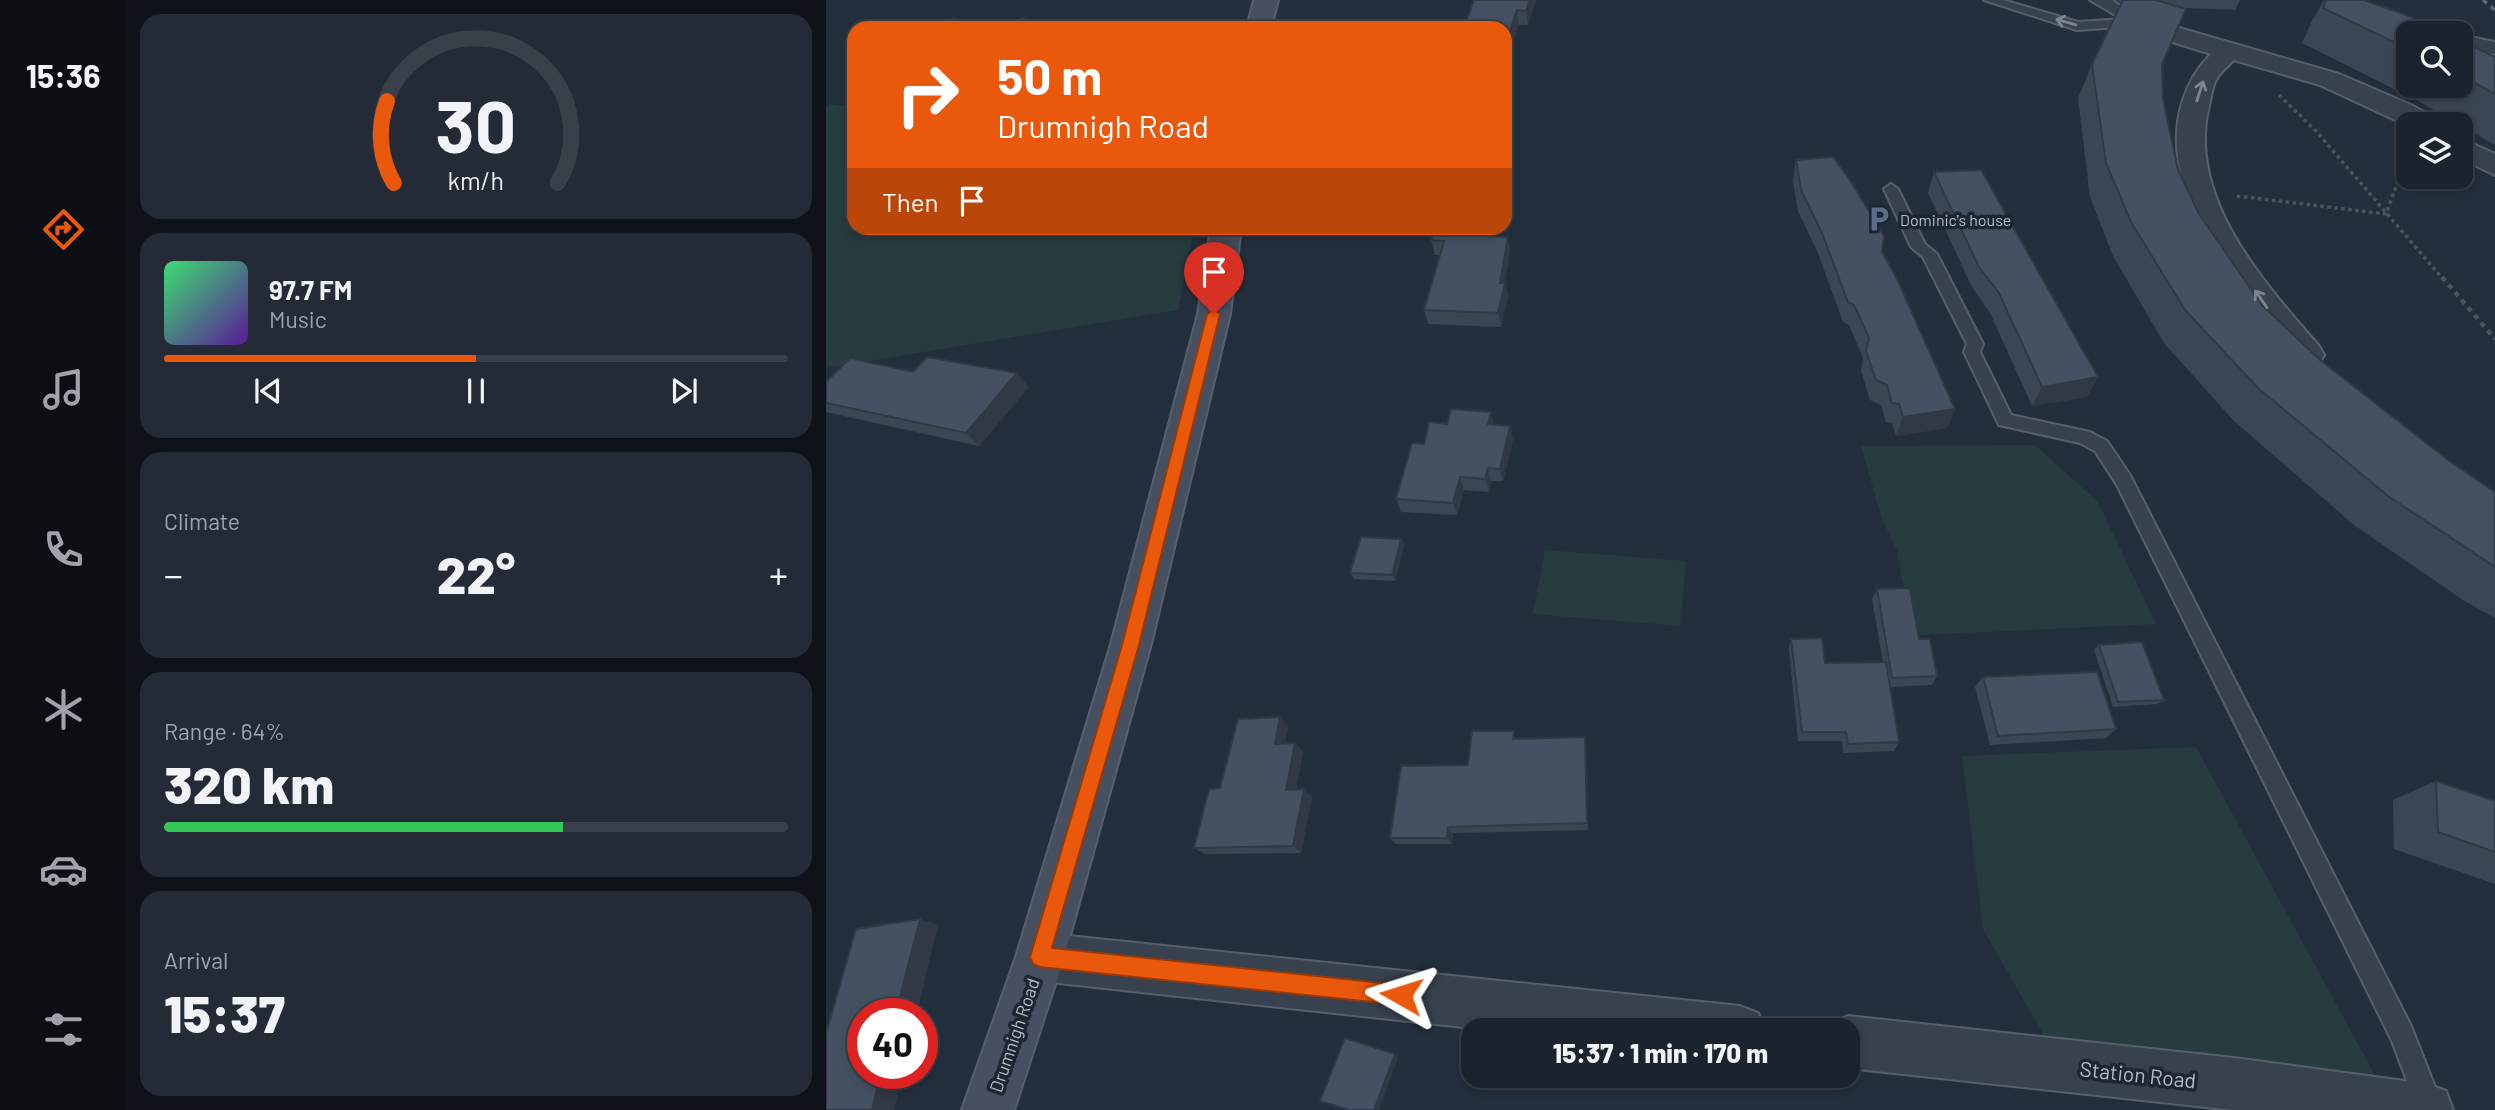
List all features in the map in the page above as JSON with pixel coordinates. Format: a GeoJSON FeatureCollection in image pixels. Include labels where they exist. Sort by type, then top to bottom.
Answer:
{"type":"FeatureCollection","features":[{"type":"Feature","properties":{"kind":"main road"},"geometry":{"type":"LineString","coordinates":[[1261,21],[1266,0]]}},
{"type":"Feature","properties":{"kind":"main road","name":"Drumnigh Road"},"geometry":{"type":"LineString","coordinates":[[988,1110],[1040,957],[1131,645],[1214,314],[1225,235]]}},
{"type":"Feature","properties":{"kind":"street"},"geometry":{"type":"LineString","coordinates":[[2133,22],[2228,51],[2290,64],[2355,86],[2396,117]]}},
{"type":"Feature","properties":{"kind":"street"},"geometry":{"type":"LineString","coordinates":[[2473,45],[2490,48]]}},
{"type":"Feature","properties":{"kind":"street"},"geometry":{"type":"LineString","coordinates":[[2228,51],[2201,82],[2190,129],[2197,185],[2207,213],[2261,302],[2325,372]]}},
{"type":"Feature","properties":{"kind":"street"},"geometry":{"type":"LineString","coordinates":[[2473,153],[2495,166]]}},
{"type":"Feature","properties":{"kind":"street"},"geometry":{"type":"LineString","coordinates":[[1040,957],[1617,1018]]}},
{"type":"Feature","properties":{"kind":"street","name":"Station Road"},"geometry":{"type":"LineString","coordinates":[[1860,1043],[2234,1084],[2429,1110]]}},
{"type":"Feature","properties":{"kind":"lane"},"geometry":{"type":"LineString","coordinates":[[1990,0],[2077,26],[2133,22]]}},
{"type":"Feature","properties":{"kind":"lane"},"geometry":{"type":"LineString","coordinates":[[2096,0],[2108,3],[2133,22]]}},
{"type":"Feature","properties":{"kind":"lane"},"geometry":{"type":"LineString","coordinates":[[1891,189],[1919,247],[1929,254],[1975,344],[1972,352],[2005,420],[2101,446],[2124,480],[2402,1035],[2429,1110]]}},
{"type":"Feature","properties":{"kind":"path"},"geometry":{"type":"LineString","coordinates":[[2228,51],[2267,83],[2316,131],[2495,339]]}},
{"type":"Feature","properties":{"kind":"path"},"geometry":{"type":"LineString","coordinates":[[2197,185],[2251,200],[2386,214]]}},
{"type":"Feature","properties":{"kind":"path"},"geometry":{"type":"LineString","coordinates":[[2386,214],[2396,187]]}},
{"type":"Feature","properties":{"kind":"green space"},"geometry":{"type":"Polygon","coordinates":[[[829,104],[847,106],[847,235],[1193,235],[1178,310],[826,368],[826,107],[829,104]]]}},
{"type":"Feature","properties":{"kind":"green space"},"geometry":{"type":"Polygon","coordinates":[[[2035,445],[2098,502],[2156,624],[1920,635],[1902,580],[1897,550],[1882,519],[1861,446],[2035,445]]]}},
{"type":"Feature","properties":{"kind":"green space"},"geometry":{"type":"Polygon","coordinates":[[[1545,550],[1686,561],[1680,626],[1533,614],[1545,550]]]}},
{"type":"Feature","properties":{"kind":"green space"},"geometry":{"type":"Polygon","coordinates":[[[2196,747],[2376,1077],[2046,1039],[1983,929],[1962,756],[2196,747]]]}},
{"type":"Feature","properties":{"kind":"building"},"geometry":{"type":"Polygon","coordinates":[[[1474,0],[1530,0],[1526,11],[1517,10],[1512,25],[1512,21],[1466,21],[1474,0]]]}},
{"type":"Feature","properties":{"kind":"building"},"geometry":{"type":"Polygon","coordinates":[[[2123,0],[2156,0],[2186,9],[2162,64],[2163,99],[2178,170],[2199,214],[2262,305],[2319,359],[2448,460],[2495,492],[2495,567],[2388,496],[2259,389],[2185,310],[2131,222],[2106,163],[2092,64],[2123,0]]]}},
{"type":"Feature","properties":{"kind":"building"},"geometry":{"type":"Polygon","coordinates":[[[2326,0],[2364,0],[2419,21],[2396,21],[2396,43],[2323,8],[2326,0]]]}},
{"type":"Feature","properties":{"kind":"building"},"geometry":{"type":"Polygon","coordinates":[[[2473,46],[2495,57],[2495,94],[2473,82],[2473,46]]]}},
{"type":"Feature","properties":{"kind":"building"},"geometry":{"type":"Polygon","coordinates":[[[1833,157],[1884,236],[1882,252],[1897,279],[1955,409],[1903,417],[1899,404],[1892,403],[1887,385],[1876,380],[1866,351],[1869,338],[1854,305],[1848,302],[1822,233],[1801,190],[1796,160],[1833,157]]]}},
{"type":"Feature","properties":{"kind":"building"},"geometry":{"type":"Polygon","coordinates":[[[1981,170],[2098,377],[2042,387],[1999,293],[1979,267],[1934,172],[1981,170]]]}},
{"type":"Feature","properties":{"kind":"building"},"geometry":{"type":"Polygon","coordinates":[[[1433,235],[1508,237],[1500,283],[1505,283],[1498,313],[1424,310],[1444,241],[1431,240],[1433,235]]]}},
{"type":"Feature","properties":{"kind":"building"},"geometry":{"type":"Polygon","coordinates":[[[927,357],[1017,373],[966,433],[826,403],[826,382],[850,358],[913,372],[927,357]]]}},
{"type":"Feature","properties":{"kind":"building"},"geometry":{"type":"Polygon","coordinates":[[[1451,409],[1491,412],[1488,424],[1510,426],[1500,469],[1488,468],[1485,479],[1460,477],[1453,503],[1396,499],[1412,443],[1424,444],[1429,422],[1447,424],[1451,409]]]}},
{"type":"Feature","properties":{"kind":"building"},"geometry":{"type":"Polygon","coordinates":[[[1361,537],[1401,539],[1392,575],[1350,573],[1361,537]]]}},
{"type":"Feature","properties":{"kind":"building"},"geometry":{"type":"Polygon","coordinates":[[[1910,588],[1919,639],[1930,639],[1937,676],[1892,678],[1877,589],[1910,588]]]}},
{"type":"Feature","properties":{"kind":"building"},"geometry":{"type":"Polygon","coordinates":[[[1822,638],[1825,663],[1886,662],[1899,742],[1848,744],[1846,732],[1802,732],[1791,639],[1822,638]]]}},
{"type":"Feature","properties":{"kind":"building"},"geometry":{"type":"Polygon","coordinates":[[[2142,642],[2164,700],[2118,702],[2099,645],[2142,642]]]}},
{"type":"Feature","properties":{"kind":"building"},"geometry":{"type":"Polygon","coordinates":[[[2097,672],[2116,729],[1998,736],[1983,677],[2097,672]]]}},
{"type":"Feature","properties":{"kind":"building"},"geometry":{"type":"Polygon","coordinates":[[[1280,717],[1275,744],[1295,743],[1286,790],[1304,789],[1293,846],[1194,848],[1209,789],[1220,788],[1238,719],[1280,717]]]}},
{"type":"Feature","properties":{"kind":"building"},"geometry":{"type":"Polygon","coordinates":[[[1472,731],[1514,731],[1513,739],[1585,737],[1587,823],[1448,827],[1447,838],[1390,838],[1401,766],[1468,765],[1472,731]]]}},
{"type":"Feature","properties":{"kind":"building"},"geometry":{"type":"Polygon","coordinates":[[[2436,781],[2495,801],[2495,852],[2438,832],[2436,781]]]}},
{"type":"Feature","properties":{"kind":"building"},"geometry":{"type":"Polygon","coordinates":[[[920,919],[900,998],[847,998],[847,1089],[877,1089],[872,1110],[826,1110],[826,1033],[856,929],[920,919]]]}},
{"type":"Feature","properties":{"kind":"building"},"geometry":{"type":"Polygon","coordinates":[[[1345,1038],[1395,1054],[1374,1110],[1349,1110],[1320,1101],[1345,1038]]]}},
{"type":"Feature","properties":{"kind":"railway"},"geometry":{"type":"LineString","coordinates":[[2483,0],[2495,10]]}},
{"type":"Feature","properties":{"kind":"place","name":"Dominic's house"},"geometry":{"type":"Point","coordinates":[1879,219]}},
{"type":"Feature","properties":{"kind":"route"},"geometry":{"type":"LineString","coordinates":[[1214,314],[1131,645],[1040,957],[1401,995]]}}]}
